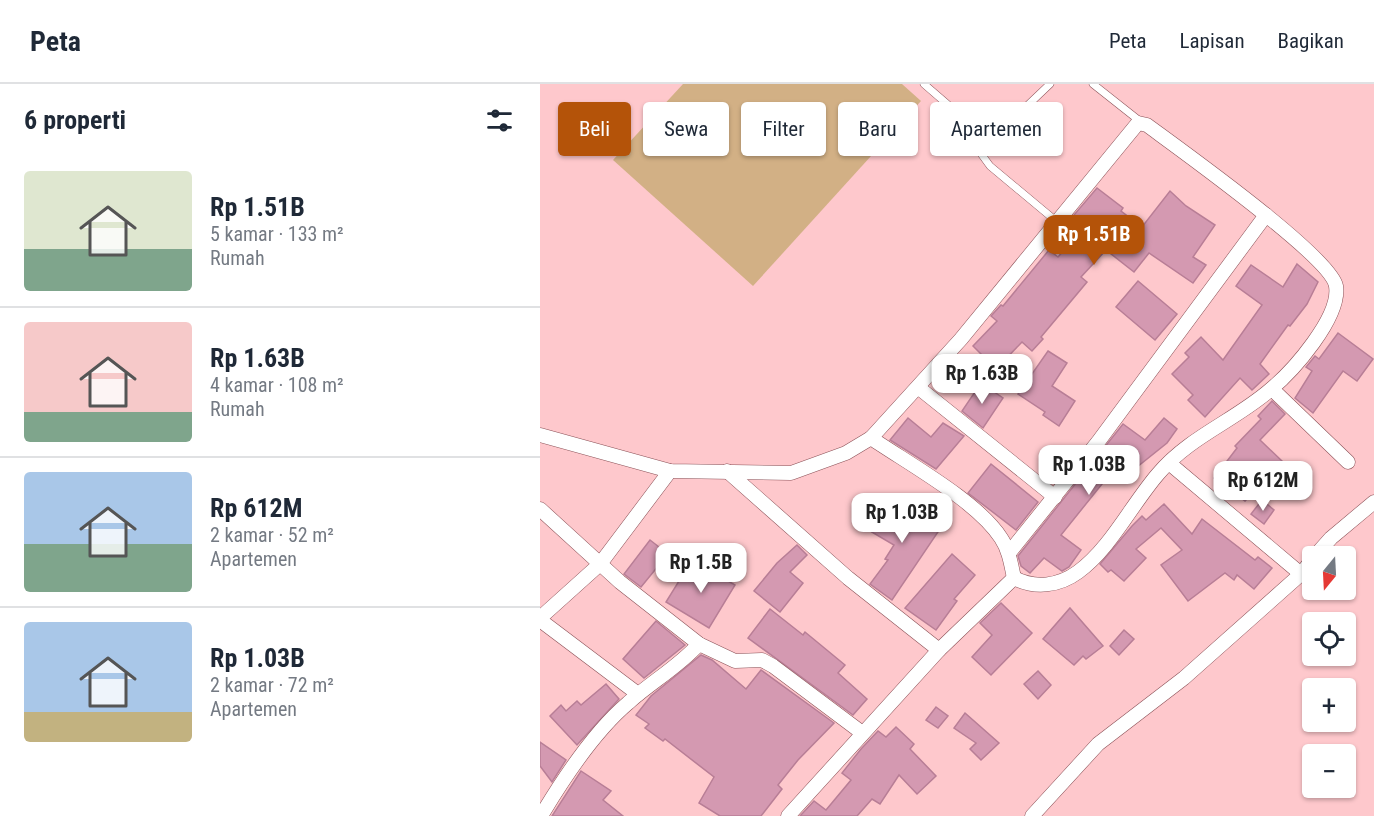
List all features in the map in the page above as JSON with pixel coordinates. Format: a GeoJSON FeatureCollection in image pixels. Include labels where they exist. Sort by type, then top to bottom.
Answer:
{"type":"FeatureCollection","features":[{"type":"Feature","properties":{"kind":"street"},"geometry":{"type":"LineString","coordinates":[[540,435],[670,471],[791,473],[846,453],[871,438],[919,388],[1056,221],[1141,122],[1266,215],[1323,265],[1336,283],[1336,299],[1324,326],[1306,351],[1272,389],[1186,446],[1169,463],[1079,571],[1059,581],[1043,585],[1025,583],[1014,578]]}},
{"type":"Feature","properties":{"kind":"street"},"geometry":{"type":"LineString","coordinates":[[1009,553],[1055,497],[1266,215]]}},
{"type":"Feature","properties":{"kind":"street"},"geometry":{"type":"LineString","coordinates":[[919,388],[1055,497]]}},
{"type":"Feature","properties":{"kind":"street"},"geometry":{"type":"LineString","coordinates":[[1272,389],[1348,462]]}},
{"type":"Feature","properties":{"kind":"street"},"geometry":{"type":"LineString","coordinates":[[871,438],[972,508],[1001,537],[1009,553],[1014,578]]}},
{"type":"Feature","properties":{"kind":"street"},"geometry":{"type":"LineString","coordinates":[[1032,816],[1098,744],[1184,678],[1252,620],[1301,574],[1169,463]]}},
{"type":"Feature","properties":{"kind":"street"},"geometry":{"type":"LineString","coordinates":[[638,694],[540,619],[600,564],[670,471]]}},
{"type":"Feature","properties":{"kind":"street"},"geometry":{"type":"LineString","coordinates":[[727,471],[848,578],[939,650]]}},
{"type":"Feature","properties":{"kind":"street"},"geometry":{"type":"LineString","coordinates":[[1323,546],[1330,537],[1374,502]]}},
{"type":"Feature","properties":{"kind":"street"},"geometry":{"type":"LineString","coordinates":[[540,509],[600,564],[699,644],[717,655],[735,661],[762,660],[861,732]]}},
{"type":"Feature","properties":{"kind":"street"},"geometry":{"type":"LineString","coordinates":[[788,816],[861,732],[939,650],[1014,578]]}},
{"type":"Feature","properties":{"kind":"street"},"geometry":{"type":"LineString","coordinates":[[541,816],[605,727],[638,694],[675,669],[699,644]]}},
{"type":"Feature","properties":{"kind":"lane"},"geometry":{"type":"LineString","coordinates":[[924,84],[945,102]]}},
{"type":"Feature","properties":{"kind":"lane"},"geometry":{"type":"LineString","coordinates":[[1031,102],[1050,84]]}},
{"type":"Feature","properties":{"kind":"lane"},"geometry":{"type":"LineString","coordinates":[[1093,84],[1141,122]]}},
{"type":"Feature","properties":{"kind":"lane"},"geometry":{"type":"LineString","coordinates":[[982,156],[1056,221]]}},
{"type":"Feature","properties":{"kind":"shaded area"},"geometry":{"type":"Polygon","coordinates":[[[683,84],[902,84],[921,101],[918,104],[918,102],[838,102],[838,156],[871,156],[753,286],[613,160],[617,156],[631,156],[631,140],[643,127],[643,156],[729,156],[729,102],[666,102],[683,84]]]}},
{"type":"Feature","properties":{"kind":"building"},"geometry":{"type":"Polygon","coordinates":[[[1097,188],[1123,208],[1121,211],[1142,227],[1170,191],[1186,206],[1215,225],[1193,257],[1206,265],[1193,283],[1149,253],[1134,272],[1106,250],[1081,277],[1087,282],[1032,351],[1022,342],[996,369],[973,346],[997,321],[991,316],[1001,305],[1003,306],[1049,250],[1058,257],[1081,231],[1068,222],[1097,188]]]}},
{"type":"Feature","properties":{"kind":"building"},"geometry":{"type":"Polygon","coordinates":[[[1297,264],[1318,282],[1307,304],[1290,326],[1288,325],[1260,364],[1269,374],[1252,390],[1240,378],[1205,417],[1188,400],[1193,395],[1172,374],[1189,357],[1185,353],[1201,337],[1223,360],[1262,305],[1236,286],[1251,265],[1283,287],[1297,264]]]}},
{"type":"Feature","properties":{"kind":"building"},"geometry":{"type":"Polygon","coordinates":[[[1138,281],[1177,314],[1155,340],[1116,307],[1138,281]]]}},
{"type":"Feature","properties":{"kind":"building"},"geometry":{"type":"Polygon","coordinates":[[[1338,333],[1373,359],[1357,381],[1343,371],[1313,413],[1295,398],[1312,371],[1306,367],[1315,356],[1319,359],[1338,333]]]}},
{"type":"Feature","properties":{"kind":"building"},"geometry":{"type":"Polygon","coordinates":[[[1048,351],[1067,363],[1052,386],[1075,401],[1059,426],[1043,415],[1045,412],[1018,394],[1048,351]]]}},
{"type":"Feature","properties":{"kind":"building"},"geometry":{"type":"Polygon","coordinates":[[[981,383],[1003,398],[983,428],[962,411],[981,383]]]}},
{"type":"Feature","properties":{"kind":"building"},"geometry":{"type":"Polygon","coordinates":[[[1272,401],[1285,414],[1260,440],[1283,462],[1245,501],[1214,478],[1237,448],[1235,446],[1261,419],[1258,416],[1272,401]]]}},
{"type":"Feature","properties":{"kind":"building"},"geometry":{"type":"Polygon","coordinates":[[[908,418],[931,437],[943,423],[964,436],[936,469],[890,440],[908,418]]]}},
{"type":"Feature","properties":{"kind":"building"},"geometry":{"type":"Polygon","coordinates":[[[1164,418],[1177,429],[1167,443],[1137,467],[1131,448],[1061,535],[1081,550],[1069,567],[1062,571],[1044,558],[1030,573],[1021,566],[1018,556],[1123,424],[1145,440],[1164,418]]]}},
{"type":"Feature","properties":{"kind":"building"},"geometry":{"type":"Polygon","coordinates":[[[991,464],[1038,502],[1016,530],[968,493],[991,464]]]}},
{"type":"Feature","properties":{"kind":"building"},"geometry":{"type":"Polygon","coordinates":[[[888,498],[912,511],[915,507],[942,526],[892,600],[870,584],[888,560],[885,559],[894,545],[870,531],[888,498]]]}},
{"type":"Feature","properties":{"kind":"building"},"geometry":{"type":"Polygon","coordinates":[[[1262,500],[1274,510],[1264,524],[1251,514],[1262,500]]]}},
{"type":"Feature","properties":{"kind":"building"},"geometry":{"type":"Polygon","coordinates":[[[1164,504],[1192,534],[1202,519],[1255,560],[1258,557],[1272,568],[1254,589],[1237,575],[1234,580],[1225,573],[1188,601],[1161,565],[1182,550],[1161,528],[1136,549],[1146,558],[1124,581],[1111,570],[1108,572],[1100,564],[1142,516],[1146,520],[1164,504]]]}},
{"type":"Feature","properties":{"kind":"building"},"geometry":{"type":"Polygon","coordinates":[[[650,540],[668,554],[641,587],[624,574],[650,540]]]}},
{"type":"Feature","properties":{"kind":"building"},"geometry":{"type":"Polygon","coordinates":[[[797,545],[807,555],[790,572],[803,583],[780,612],[754,591],[777,563],[797,545]]]}},
{"type":"Feature","properties":{"kind":"building"},"geometry":{"type":"Polygon","coordinates":[[[952,554],[975,575],[954,599],[957,601],[936,630],[905,608],[952,554]]]}},
{"type":"Feature","properties":{"kind":"building"},"geometry":{"type":"Polygon","coordinates":[[[692,560],[735,585],[709,628],[666,602],[692,560]]]}},
{"type":"Feature","properties":{"kind":"building"},"geometry":{"type":"Polygon","coordinates":[[[1001,603],[1032,633],[991,675],[972,657],[992,635],[980,623],[1001,603]]]}},
{"type":"Feature","properties":{"kind":"building"},"geometry":{"type":"Polygon","coordinates":[[[1070,608],[1103,646],[1086,659],[1083,656],[1074,665],[1043,639],[1070,608]]]}},
{"type":"Feature","properties":{"kind":"building"},"geometry":{"type":"Polygon","coordinates":[[[770,609],[803,635],[805,632],[845,665],[838,673],[867,699],[853,715],[748,638],[770,609]]]}},
{"type":"Feature","properties":{"kind":"building"},"geometry":{"type":"Polygon","coordinates":[[[656,621],[685,645],[644,678],[623,659],[656,621]]]}},
{"type":"Feature","properties":{"kind":"building"},"geometry":{"type":"Polygon","coordinates":[[[1124,630],[1134,639],[1119,655],[1110,646],[1124,630]]]}},
{"type":"Feature","properties":{"kind":"building"},"geometry":{"type":"Polygon","coordinates":[[[701,655],[712,660],[746,689],[761,670],[834,723],[798,760],[778,785],[782,789],[761,816],[720,816],[699,803],[714,777],[665,739],[663,741],[645,728],[649,724],[636,715],[651,696],[701,655]]]}},
{"type":"Feature","properties":{"kind":"building"},"geometry":{"type":"Polygon","coordinates":[[[1038,671],[1051,685],[1038,699],[1024,684],[1038,671]]]}},
{"type":"Feature","properties":{"kind":"building"},"geometry":{"type":"Polygon","coordinates":[[[606,684],[619,699],[577,745],[550,716],[561,705],[566,711],[577,701],[581,705],[606,684]]]}},
{"type":"Feature","properties":{"kind":"building"},"geometry":{"type":"Polygon","coordinates":[[[936,707],[948,716],[938,728],[926,720],[936,707]]]}},
{"type":"Feature","properties":{"kind":"building"},"geometry":{"type":"Polygon","coordinates":[[[965,713],[999,743],[981,760],[970,749],[976,743],[954,728],[965,713]]]}},
{"type":"Feature","properties":{"kind":"building"},"geometry":{"type":"Polygon","coordinates":[[[896,727],[914,744],[910,749],[936,776],[917,794],[899,775],[880,804],[872,799],[857,816],[800,816],[814,801],[826,810],[851,780],[842,773],[861,749],[878,731],[886,737],[896,727]]]}},
{"type":"Feature","properties":{"kind":"building"},"geometry":{"type":"Polygon","coordinates":[[[540,742],[566,760],[552,782],[540,766],[540,742]]]}},
{"type":"Feature","properties":{"kind":"building"},"geometry":{"type":"Polygon","coordinates":[[[581,771],[611,791],[603,800],[623,816],[552,816],[581,771]]]}}]}
